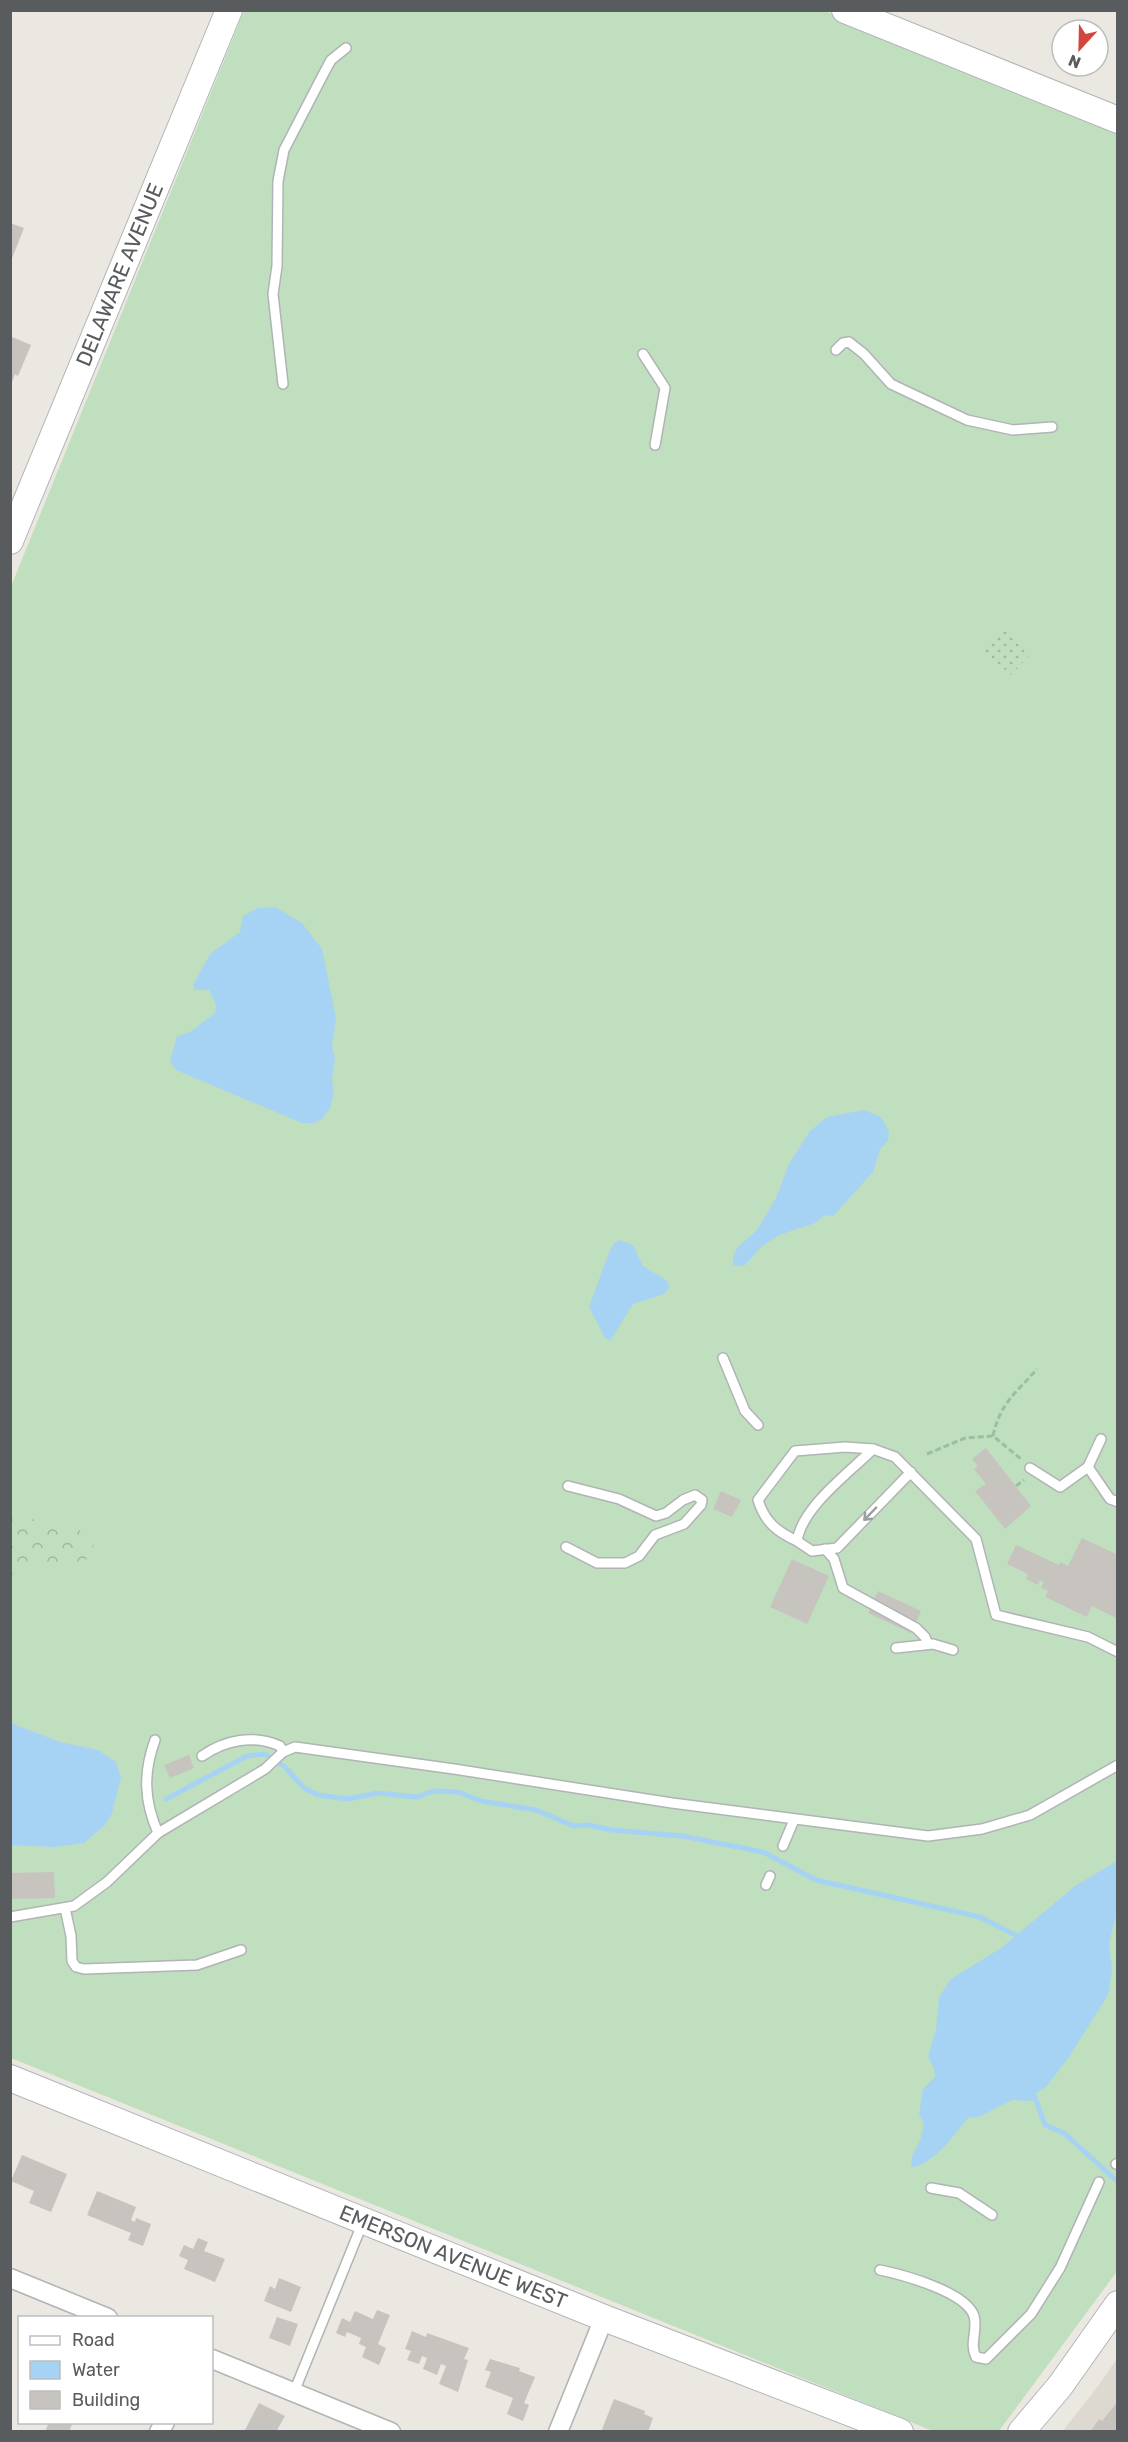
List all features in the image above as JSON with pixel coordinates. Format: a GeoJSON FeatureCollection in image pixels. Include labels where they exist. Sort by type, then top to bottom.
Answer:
{"type":"FeatureCollection","features":[{"type":"Feature","properties":{"kind":"street","name":"DELAWARE AVENUE"},"geometry":{"type":"LineString","coordinates":[[11,540],[229,10]]}},
{"type":"Feature","properties":{"kind":"street"},"geometry":{"type":"LineString","coordinates":[[846,11],[1118,120]]}},
{"type":"Feature","properties":{"kind":"street","name":"EMERSON AVENUE WEST"},"geometry":{"type":"LineString","coordinates":[[10,2079],[604,2318],[900,2432]]}},
{"type":"Feature","properties":{"kind":"street"},"geometry":{"type":"LineString","coordinates":[[10,2278],[103,2316]]}},
{"type":"Feature","properties":{"kind":"street"},"geometry":{"type":"LineString","coordinates":[[1021,2432],[1059,2386],[1118,2304]]}},
{"type":"Feature","properties":{"kind":"street"},"geometry":{"type":"LineString","coordinates":[[558,2432],[604,2318]]}},
{"type":"Feature","properties":{"kind":"street"},"geometry":{"type":"LineString","coordinates":[[213,2359],[391,2432]]}},
{"type":"Feature","properties":{"kind":"lane"},"geometry":{"type":"LineString","coordinates":[[283,384],[273,294],[277,266],[278,181],[284,150],[331,60],[346,48]]}},
{"type":"Feature","properties":{"kind":"lane"},"geometry":{"type":"LineString","coordinates":[[836,350],[843,343],[849,342],[864,354],[891,384],[967,420],[1013,430],[1052,427]]}},
{"type":"Feature","properties":{"kind":"lane"},"geometry":{"type":"LineString","coordinates":[[643,354],[664,388],[655,445]]}},
{"type":"Feature","properties":{"kind":"lane"},"geometry":{"type":"LineString","coordinates":[[723,1358],[746,1411],[758,1425]]}},
{"type":"Feature","properties":{"kind":"lane"},"geometry":{"type":"LineString","coordinates":[[1030,1468],[1060,1487],[1088,1467],[1101,1439]]}},
{"type":"Feature","properties":{"kind":"lane"},"geometry":{"type":"LineString","coordinates":[[911,1473],[837,1548],[812,1551],[776,1531],[762,1514],[758,1500],[795,1451],[845,1447],[873,1449],[895,1457],[911,1473],[976,1539],[996,1615],[1088,1637],[1118,1652]]}},
{"type":"Feature","properties":{"kind":"lane"},"geometry":{"type":"LineString","coordinates":[[796,1541],[799,1528],[810,1511],[873,1449]]}},
{"type":"Feature","properties":{"kind":"lane"},"geometry":{"type":"LineString","coordinates":[[1088,1467],[1110,1499],[1118,1502]]}},
{"type":"Feature","properties":{"kind":"lane"},"geometry":{"type":"LineString","coordinates":[[568,1486],[619,1499],[649,1514],[662,1516],[689,1497],[694,1495],[702,1500],[701,1505],[684,1524],[655,1535]]}},
{"type":"Feature","properties":{"kind":"lane"},"geometry":{"type":"LineString","coordinates":[[566,1547],[597,1563],[616,1565],[639,1556],[655,1535],[666,1513]]}},
{"type":"Feature","properties":{"kind":"lane"},"geometry":{"type":"LineString","coordinates":[[825,1550],[834,1560],[843,1588],[916,1628],[925,1637],[927,1644]]}},
{"type":"Feature","properties":{"kind":"lane"},"geometry":{"type":"LineString","coordinates":[[897,1648],[927,1644],[953,1650]]}},
{"type":"Feature","properties":{"kind":"lane"},"geometry":{"type":"LineString","coordinates":[[202,1756],[227,1743],[256,1738],[280,1746],[283,1752]]}},
{"type":"Feature","properties":{"kind":"lane"},"geometry":{"type":"LineString","coordinates":[[155,1740],[149,1758],[145,1789],[148,1808],[158,1833]]}},
{"type":"Feature","properties":{"kind":"lane"},"geometry":{"type":"LineString","coordinates":[[10,1917],[74,1906],[107,1882],[158,1833],[266,1769],[283,1752],[295,1747],[794,1820],[927,1836],[982,1829],[1030,1815],[1118,1765]]}},
{"type":"Feature","properties":{"kind":"lane"},"geometry":{"type":"LineString","coordinates":[[783,1846],[794,1820]]}},
{"type":"Feature","properties":{"kind":"lane"},"geometry":{"type":"LineString","coordinates":[[65,1908],[71,1936],[72,1961],[76,1967],[84,1969],[197,1965],[241,1950]]}},
{"type":"Feature","properties":{"kind":"lane"},"geometry":{"type":"LineString","coordinates":[[880,2270],[895,2273],[961,2299],[969,2306],[975,2322],[972,2350],[976,2357],[986,2359],[1031,2314],[1055,2277],[1099,2182]]}},
{"type":"Feature","properties":{"kind":"lane"},"geometry":{"type":"LineString","coordinates":[[931,2188],[959,2193],[992,2215]]}},
{"type":"Feature","properties":{"kind":"lane"},"geometry":{"type":"LineString","coordinates":[[294,2392],[364,2222]]}},
{"type":"Feature","properties":{"kind":"path"},"geometry":{"type":"LineString","coordinates":[[993,1436],[997,1417],[1008,1399],[1037,1369]]}},
{"type":"Feature","properties":{"kind":"path"},"geometry":{"type":"LineString","coordinates":[[927,1454],[965,1438],[993,1436],[1030,1468],[1030,1476],[1016,1486]]}},
{"type":"Feature","properties":{"kind":"shaded area"},"geometry":{"type":"Polygon","coordinates":[[[1117,2359],[1117,2431],[1062,2432],[1095,2390],[1117,2359]]]}},
{"type":"Feature","properties":{"kind":"green space"},"geometry":{"type":"Polygon","coordinates":[[[244,11],[825,11],[1117,128],[1118,2270],[999,2431],[933,2431],[11,2058],[10,589],[244,11]]]}},
{"type":"Feature","properties":{"kind":"green space"},"geometry":{"type":"Polygon","coordinates":[[[1003,628],[1029,656],[1011,675],[982,649],[1003,628]]]}},
{"type":"Feature","properties":{"kind":"green space"},"geometry":{"type":"Polygon","coordinates":[[[11,1508],[17,1509],[24,1517],[63,1524],[81,1531],[94,1545],[84,1564],[58,1568],[31,1563],[19,1570],[11,1586],[11,1508]]]}},
{"type":"Feature","properties":{"kind":"water"},"geometry":{"type":"Polygon","coordinates":[[[275,907],[302,923],[322,949],[336,1018],[332,1045],[335,1058],[332,1080],[334,1093],[330,1108],[322,1119],[313,1123],[302,1123],[176,1070],[170,1061],[177,1036],[190,1032],[215,1013],[216,1005],[209,990],[195,990],[193,985],[210,954],[240,932],[243,916],[258,908],[275,907]]]}},
{"type":"Feature","properties":{"kind":"water"},"geometry":{"type":"Polygon","coordinates":[[[864,1110],[881,1117],[889,1132],[888,1141],[880,1149],[873,1172],[833,1216],[825,1215],[815,1223],[779,1235],[762,1246],[744,1266],[733,1266],[733,1257],[737,1248],[757,1230],[776,1198],[789,1164],[810,1131],[827,1117],[864,1110]]]}},
{"type":"Feature","properties":{"kind":"water"},"geometry":{"type":"Polygon","coordinates":[[[619,1240],[633,1245],[643,1266],[666,1280],[670,1287],[664,1294],[633,1304],[610,1341],[605,1338],[589,1307],[608,1255],[613,1244],[619,1240]]]}},
{"type":"Feature","properties":{"kind":"water"},"geometry":{"type":"Polygon","coordinates":[[[11,1723],[60,1742],[98,1750],[116,1762],[121,1778],[111,1816],[105,1825],[84,1843],[56,1847],[11,1845],[11,1723]]]}},
{"type":"Feature","properties":{"kind":"water"},"geometry":{"type":"Polygon","coordinates":[[[1117,1861],[1117,1912],[1109,1943],[1112,1970],[1108,1995],[1069,2057],[1046,2087],[1036,2093],[1038,2101],[1012,2100],[979,2117],[968,2118],[936,2155],[911,2168],[912,2156],[920,2141],[924,2124],[919,2115],[923,2089],[935,2077],[934,2068],[928,2057],[936,2029],[939,1997],[951,1979],[1001,1948],[1075,1886],[1117,1861]]]}},
{"type":"Feature","properties":{"kind":"building"},"geometry":{"type":"Polygon","coordinates":[[[10,223],[24,228],[11,261],[10,261],[10,223]]]}},
{"type":"Feature","properties":{"kind":"building"},"geometry":{"type":"Polygon","coordinates":[[[10,336],[31,345],[18,376],[15,374],[11,385],[10,336]]]}},
{"type":"Feature","properties":{"kind":"building"},"geometry":{"type":"Polygon","coordinates":[[[986,1448],[1031,1506],[1005,1529],[975,1491],[986,1484],[974,1469],[978,1466],[972,1459],[986,1448]]]}},
{"type":"Feature","properties":{"kind":"building"},"geometry":{"type":"Polygon","coordinates":[[[721,1491],[741,1500],[732,1517],[713,1509],[721,1491]]]}},
{"type":"Feature","properties":{"kind":"building"},"geometry":{"type":"Polygon","coordinates":[[[1082,1538],[1118,1555],[1118,1619],[1092,1606],[1087,1617],[1045,1597],[1048,1591],[1041,1588],[1044,1582],[1040,1580],[1038,1585],[1026,1579],[1028,1574],[1007,1564],[1016,1545],[1059,1565],[1060,1562],[1068,1566],[1082,1538]]]}},
{"type":"Feature","properties":{"kind":"building"},"geometry":{"type":"Polygon","coordinates":[[[792,1559],[829,1576],[807,1624],[770,1607],[792,1559]]]}},
{"type":"Feature","properties":{"kind":"building"},"geometry":{"type":"Polygon","coordinates":[[[878,1591],[921,1611],[911,1633],[868,1613],[878,1591]]]}},
{"type":"Feature","properties":{"kind":"building"},"geometry":{"type":"Polygon","coordinates":[[[189,1755],[194,1768],[170,1778],[164,1765],[189,1755]]]}},
{"type":"Feature","properties":{"kind":"building"},"geometry":{"type":"Polygon","coordinates":[[[54,1872],[55,1898],[10,1899],[10,1873],[54,1872]]]}},
{"type":"Feature","properties":{"kind":"building"},"geometry":{"type":"Polygon","coordinates":[[[22,2155],[67,2174],[51,2212],[29,2203],[34,2191],[11,2181],[22,2155]]]}},
{"type":"Feature","properties":{"kind":"building"},"geometry":{"type":"Polygon","coordinates":[[[97,2191],[136,2207],[131,2220],[135,2222],[136,2218],[151,2224],[143,2246],[128,2240],[131,2233],[87,2215],[97,2191]]]}},
{"type":"Feature","properties":{"kind":"building"},"geometry":{"type":"Polygon","coordinates":[[[198,2238],[208,2242],[204,2251],[225,2259],[215,2282],[184,2269],[188,2260],[179,2256],[184,2245],[193,2249],[198,2238]]]}},
{"type":"Feature","properties":{"kind":"building"},"geometry":{"type":"Polygon","coordinates":[[[279,2278],[301,2287],[291,2312],[264,2301],[270,2286],[275,2289],[279,2278]]]}},
{"type":"Feature","properties":{"kind":"building"},"geometry":{"type":"Polygon","coordinates":[[[377,2310],[390,2315],[378,2344],[386,2348],[379,2365],[362,2357],[366,2347],[359,2344],[361,2338],[347,2332],[345,2337],[336,2333],[342,2318],[350,2322],[355,2311],[373,2319],[377,2310]]]}},
{"type":"Feature","properties":{"kind":"building"},"geometry":{"type":"Polygon","coordinates":[[[277,2317],[298,2324],[290,2346],[269,2338],[277,2317]]]}},
{"type":"Feature","properties":{"kind":"building"},"geometry":{"type":"Polygon","coordinates":[[[412,2331],[426,2337],[427,2333],[469,2348],[464,2359],[468,2360],[458,2392],[439,2384],[446,2366],[441,2364],[437,2375],[423,2369],[427,2358],[422,2356],[419,2364],[407,2360],[411,2351],[405,2349],[412,2331]]]}},
{"type":"Feature","properties":{"kind":"building"},"geometry":{"type":"Polygon","coordinates":[[[490,2359],[520,2368],[519,2371],[535,2377],[524,2403],[529,2405],[523,2421],[507,2414],[513,2398],[485,2387],[491,2372],[485,2370],[490,2359]]]}},
{"type":"Feature","properties":{"kind":"building"},"geometry":{"type":"Polygon","coordinates":[[[614,2399],[645,2411],[644,2414],[653,2418],[648,2432],[601,2432],[614,2399]]]}},
{"type":"Feature","properties":{"kind":"building"},"geometry":{"type":"Polygon","coordinates":[[[1118,2401],[1118,2432],[1090,2432],[1099,2419],[1102,2421],[1118,2401]]]}},
{"type":"Feature","properties":{"kind":"building"},"geometry":{"type":"Polygon","coordinates":[[[259,2403],[285,2416],[276,2432],[244,2432],[259,2403]]]}},
{"type":"Feature","properties":{"kind":"building"},"geometry":{"type":"Polygon","coordinates":[[[48,2424],[72,2424],[69,2432],[45,2432],[48,2424]]]}},
{"type":"Feature","properties":{"kind":"waterway"},"geometry":{"type":"LineString","coordinates":[[166,1799],[247,1756],[265,1754],[285,1767],[304,1788],[318,1795],[348,1799],[378,1793],[417,1797],[433,1791],[458,1792],[481,1801],[536,1810],[574,1826],[589,1825],[611,1830],[682,1836],[763,1852],[816,1880],[980,1917],[1023,1939]]}},
{"type":"Feature","properties":{"kind":"waterway"},"geometry":{"type":"LineString","coordinates":[[1034,2095],[1045,2125],[1064,2133],[1118,2182]]}}]}
